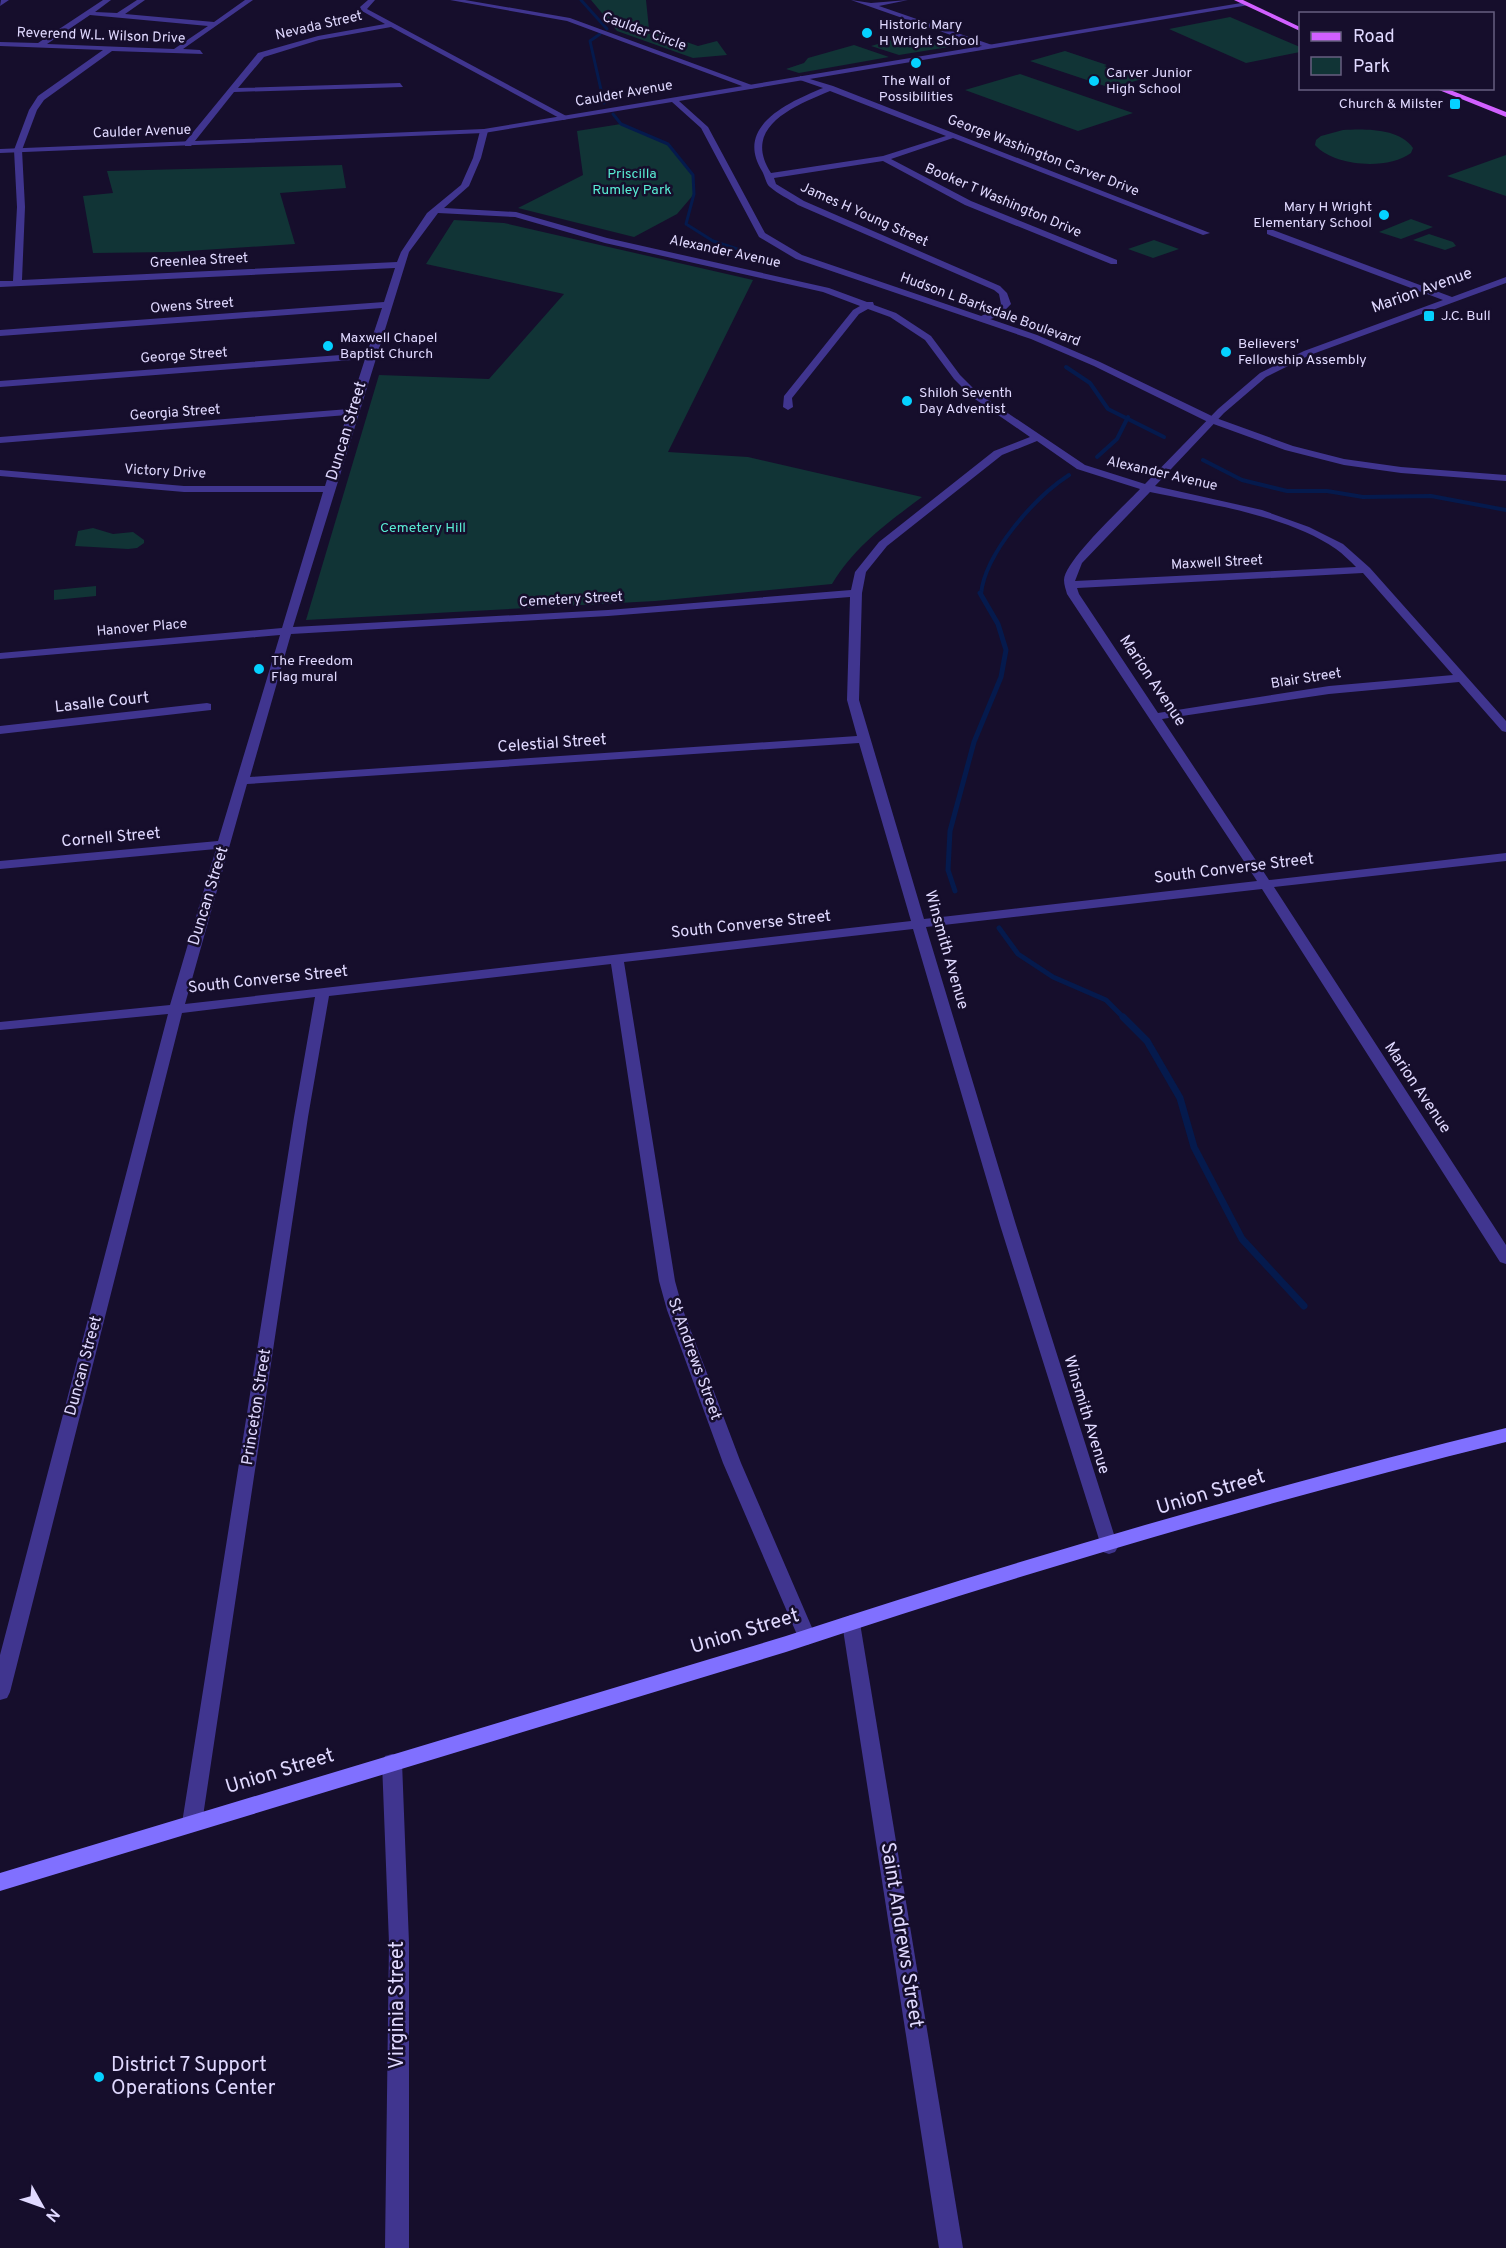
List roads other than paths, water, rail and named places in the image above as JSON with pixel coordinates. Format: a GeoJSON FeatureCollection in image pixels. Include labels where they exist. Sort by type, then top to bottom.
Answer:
{"type":"FeatureCollection","features":[{"type":"Feature","properties":{"kind":"main road"},"geometry":{"type":"LineString","coordinates":[[1237,0],[1299,29]]}},
{"type":"Feature","properties":{"kind":"main road"},"geometry":{"type":"LineString","coordinates":[[1442,90],[1506,115]]}},
{"type":"Feature","properties":{"kind":"main road","name":"Union Street"},"geometry":{"type":"LineString","coordinates":[[0,1882],[1353,1473],[1506,1435]]}},
{"type":"Feature","properties":{"kind":"street"},"geometry":{"type":"LineString","coordinates":[[0,4],[6,0]]}},
{"type":"Feature","properties":{"kind":"street"},"geometry":{"type":"LineString","coordinates":[[40,45],[108,0]]}},
{"type":"Feature","properties":{"kind":"street"},"geometry":{"type":"LineString","coordinates":[[118,16],[142,0]]}},
{"type":"Feature","properties":{"kind":"street"},"geometry":{"type":"LineString","coordinates":[[176,51],[250,0]]}},
{"type":"Feature","properties":{"kind":"street"},"geometry":{"type":"LineString","coordinates":[[372,0],[363,7],[364,10],[566,118]]}},
{"type":"Feature","properties":{"kind":"street","name":"Caulder Circle"},"geometry":{"type":"LineString","coordinates":[[453,0],[568,19],[753,87]]}},
{"type":"Feature","properties":{"kind":"street"},"geometry":{"type":"LineString","coordinates":[[854,0],[991,46]]}},
{"type":"Feature","properties":{"kind":"street"},"geometry":{"type":"LineString","coordinates":[[870,5],[906,0]]}},
{"type":"Feature","properties":{"kind":"street","name":"Caulder Avenue"},"geometry":{"type":"LineString","coordinates":[[0,151],[483,131],[1247,4]]}},
{"type":"Feature","properties":{"kind":"street"},"geometry":{"type":"LineString","coordinates":[[88,14],[214,24]]}},
{"type":"Feature","properties":{"kind":"street","name":"Nevada Street"},"geometry":{"type":"LineString","coordinates":[[188,144],[261,55],[318,38],[391,25]]}},
{"type":"Feature","properties":{"kind":"street","name":"Reverend W.L. Wilson Drive"},"geometry":{"type":"LineString","coordinates":[[0,44],[201,52]]}},
{"type":"Feature","properties":{"kind":"street"},"geometry":{"type":"LineString","coordinates":[[17,283],[21,207],[18,150],[37,102],[111,48]]}},
{"type":"Feature","properties":{"kind":"street","name":"George Washington Carver Drive"},"geometry":{"type":"LineString","coordinates":[[803,78],[1206,233]]}},
{"type":"Feature","properties":{"kind":"street"},"geometry":{"type":"LineString","coordinates":[[232,90],[400,85]]}},
{"type":"Feature","properties":{"kind":"street","name":"James H Young Street"},"geometry":{"type":"LineString","coordinates":[[830,88],[788,108],[766,127],[757,144],[758,158],[770,176],[772,185],[801,203],[997,288],[1003,293],[1006,303],[1001,310],[982,319]]}},
{"type":"Feature","properties":{"kind":"street","name":"Hudson L Barksdale Boulevard"},"geometry":{"type":"LineString","coordinates":[[674,100],[704,127],[736,183],[755,226],[762,235],[799,257],[982,319],[1096,364],[1212,420],[1281,446],[1344,462],[1432,474],[1506,478]]}},
{"type":"Feature","properties":{"kind":"street","name":"Duncan Street"},"geometry":{"type":"LineString","coordinates":[[0,1692],[176,1009],[242,781],[386,305],[412,239],[435,210],[461,190],[470,178],[483,131]]}},
{"type":"Feature","properties":{"kind":"street"},"geometry":{"type":"LineString","coordinates":[[770,176],[841,167],[884,158],[953,136]]}},
{"type":"Feature","properties":{"kind":"street","name":"Booker T Washington Drive"},"geometry":{"type":"LineString","coordinates":[[884,158],[917,180],[1114,262]]}},
{"type":"Feature","properties":{"kind":"street","name":"Alexander Avenue"},"geometry":{"type":"LineString","coordinates":[[435,210],[477,211],[516,216],[596,238],[826,290],[870,304],[900,318],[928,338],[970,391],[1081,467],[1109,479],[1242,508],[1290,523],[1339,546],[1366,570],[1506,728]]}},
{"type":"Feature","properties":{"kind":"street"},"geometry":{"type":"LineString","coordinates":[[1270,232],[1452,300]]}},
{"type":"Feature","properties":{"kind":"street","name":"Greenlea Street"},"geometry":{"type":"LineString","coordinates":[[0,284],[400,265]]}},
{"type":"Feature","properties":{"kind":"street","name":"Marion Avenue"},"geometry":{"type":"LineString","coordinates":[[1506,280],[1276,366],[1238,393],[1077,562],[1070,573],[1070,585],[1506,1258]]}},
{"type":"Feature","properties":{"kind":"street"},"geometry":{"type":"LineString","coordinates":[[788,407],[787,398],[856,312],[870,304]]}},
{"type":"Feature","properties":{"kind":"street","name":"Owens Street"},"geometry":{"type":"LineString","coordinates":[[0,333],[386,305]]}},
{"type":"Feature","properties":{"kind":"street","name":"George Street"},"geometry":{"type":"LineString","coordinates":[[0,384],[371,356]]}},
{"type":"Feature","properties":{"kind":"street","name":"Georgia Street"},"geometry":{"type":"LineString","coordinates":[[0,440],[353,412]]}},
{"type":"Feature","properties":{"kind":"street","name":"Winsmith Avenue"},"geometry":{"type":"LineString","coordinates":[[1036,438],[998,453],[884,544],[861,572],[856,593],[854,700],[1005,1214],[1109,1547]]}},
{"type":"Feature","properties":{"kind":"street","name":"Victory Drive"},"geometry":{"type":"LineString","coordinates":[[0,473],[184,489],[330,489]]}},
{"type":"Feature","properties":{"kind":"street","name":"Maxwell Street"},"geometry":{"type":"LineString","coordinates":[[1070,585],[1366,570]]}},
{"type":"Feature","properties":{"kind":"street","name":"Cemetery Street"},"geometry":{"type":"LineString","coordinates":[[287,631],[608,613],[856,593]]}},
{"type":"Feature","properties":{"kind":"street","name":"Hanover Place"},"geometry":{"type":"LineString","coordinates":[[0,656],[287,631]]}},
{"type":"Feature","properties":{"kind":"street","name":"Blair Street"},"geometry":{"type":"LineString","coordinates":[[1155,717],[1329,690],[1462,678]]}},
{"type":"Feature","properties":{"kind":"street","name":"Lasalle Court"},"geometry":{"type":"LineString","coordinates":[[0,730],[207,708]]}},
{"type":"Feature","properties":{"kind":"street","name":"Celestial Street"},"geometry":{"type":"LineString","coordinates":[[242,781],[864,739]]}},
{"type":"Feature","properties":{"kind":"street","name":"Cornell Street"},"geometry":{"type":"LineString","coordinates":[[0,865],[225,844]]}},
{"type":"Feature","properties":{"kind":"street","name":"South Converse Street"},"geometry":{"type":"LineString","coordinates":[[0,1026],[176,1009],[1506,857]]}},
{"type":"Feature","properties":{"kind":"street","name":"St Andrews Street"},"geometry":{"type":"LineString","coordinates":[[617,958],[667,1281],[675,1310],[732,1463],[807,1637]]}},
{"type":"Feature","properties":{"kind":"street","name":"Princeton Street"},"geometry":{"type":"LineString","coordinates":[[192,1823],[301,1117],[313,1060],[323,992]]}},
{"type":"Feature","properties":{"kind":"street","name":"Saint Andrews Street"},"geometry":{"type":"LineString","coordinates":[[851,1623],[951,2248]]}},
{"type":"Feature","properties":{"kind":"street","name":"Virginia Street"},"geometry":{"type":"LineString","coordinates":[[392,1762],[399,1943],[397,2248]]}},
{"type":"Feature","properties":{"kind":"waterway"},"geometry":{"type":"LineString","coordinates":[[581,0],[607,29]]}},
{"type":"Feature","properties":{"kind":"waterway"},"geometry":{"type":"LineString","coordinates":[[600,34],[590,41],[604,103]]}},
{"type":"Feature","properties":{"kind":"waterway"},"geometry":{"type":"LineString","coordinates":[[613,114],[621,124],[668,144],[693,175],[694,194],[686,224],[713,241],[765,258]]}},
{"type":"Feature","properties":{"kind":"waterway"},"geometry":{"type":"LineString","coordinates":[[1066,367],[1090,383],[1108,409],[1127,419]]}},
{"type":"Feature","properties":{"kind":"waterway"},"geometry":{"type":"LineString","coordinates":[[1097,457],[1117,439],[1127,419]]}},
{"type":"Feature","properties":{"kind":"waterway"},"geometry":{"type":"LineString","coordinates":[[1127,419],[1164,437]]}},
{"type":"Feature","properties":{"kind":"waterway"},"geometry":{"type":"LineString","coordinates":[[1203,460],[1242,480],[1287,491],[1327,491],[1363,497],[1431,496],[1506,510]]}},
{"type":"Feature","properties":{"kind":"waterway"},"geometry":{"type":"LineString","coordinates":[[981,594],[992,561],[1014,527],[1041,497],[1069,475]]}},
{"type":"Feature","properties":{"kind":"waterway"},"geometry":{"type":"LineString","coordinates":[[955,891],[948,870],[950,831],[974,742],[1001,677],[1006,650],[998,624],[980,593]]}},
{"type":"Feature","properties":{"kind":"waterway"},"geometry":{"type":"LineString","coordinates":[[999,928],[1018,954],[1053,977],[1106,1000],[1147,1041],[1180,1098],[1194,1147],[1242,1239],[1304,1306]]}},
{"type":"Feature","properties":{"kind":"place","name":"Historic Mary H Wright School"},"geometry":{"type":"Point","coordinates":[867,33]}},
{"type":"Feature","properties":{"kind":"place","name":"The Wall of Possibilities"},"geometry":{"type":"Point","coordinates":[916,63]}},
{"type":"Feature","properties":{"kind":"place","name":"Carver Junior High School"},"geometry":{"type":"Point","coordinates":[1094,81]}},
{"type":"Feature","properties":{"kind":"place","name":"Church & Milster"},"geometry":{"type":"Point","coordinates":[1455,104]}},
{"type":"Feature","properties":{"kind":"place","name":"Mary H Wright Elementary School"},"geometry":{"type":"Point","coordinates":[1384,215]}},
{"type":"Feature","properties":{"kind":"place","name":"J.C. Bull"},"geometry":{"type":"Point","coordinates":[1429,316]}},
{"type":"Feature","properties":{"kind":"place","name":"Maxwell Chapel Baptist Church"},"geometry":{"type":"Point","coordinates":[328,346]}},
{"type":"Feature","properties":{"kind":"place","name":"Believers' Fellowship Assembly"},"geometry":{"type":"Point","coordinates":[1226,352]}},
{"type":"Feature","properties":{"kind":"place","name":"Shiloh Seventh Day Adventist"},"geometry":{"type":"Point","coordinates":[907,401]}},
{"type":"Feature","properties":{"kind":"place","name":"The Freedom Flag mural"},"geometry":{"type":"Point","coordinates":[259,669]}},
{"type":"Feature","properties":{"kind":"place","name":"District 7 Support Operations Center"},"geometry":{"type":"Point","coordinates":[99,2077]}},
{"type":"Feature","properties":{"kind":"park label","name":"Priscilla Rumley Park"},"geometry":{"type":"Point","coordinates":[632,182]}},
{"type":"Feature","properties":{"kind":"park label","name":"Cemetery Hill"},"geometry":{"type":"Point","coordinates":[423,528]}}]}
